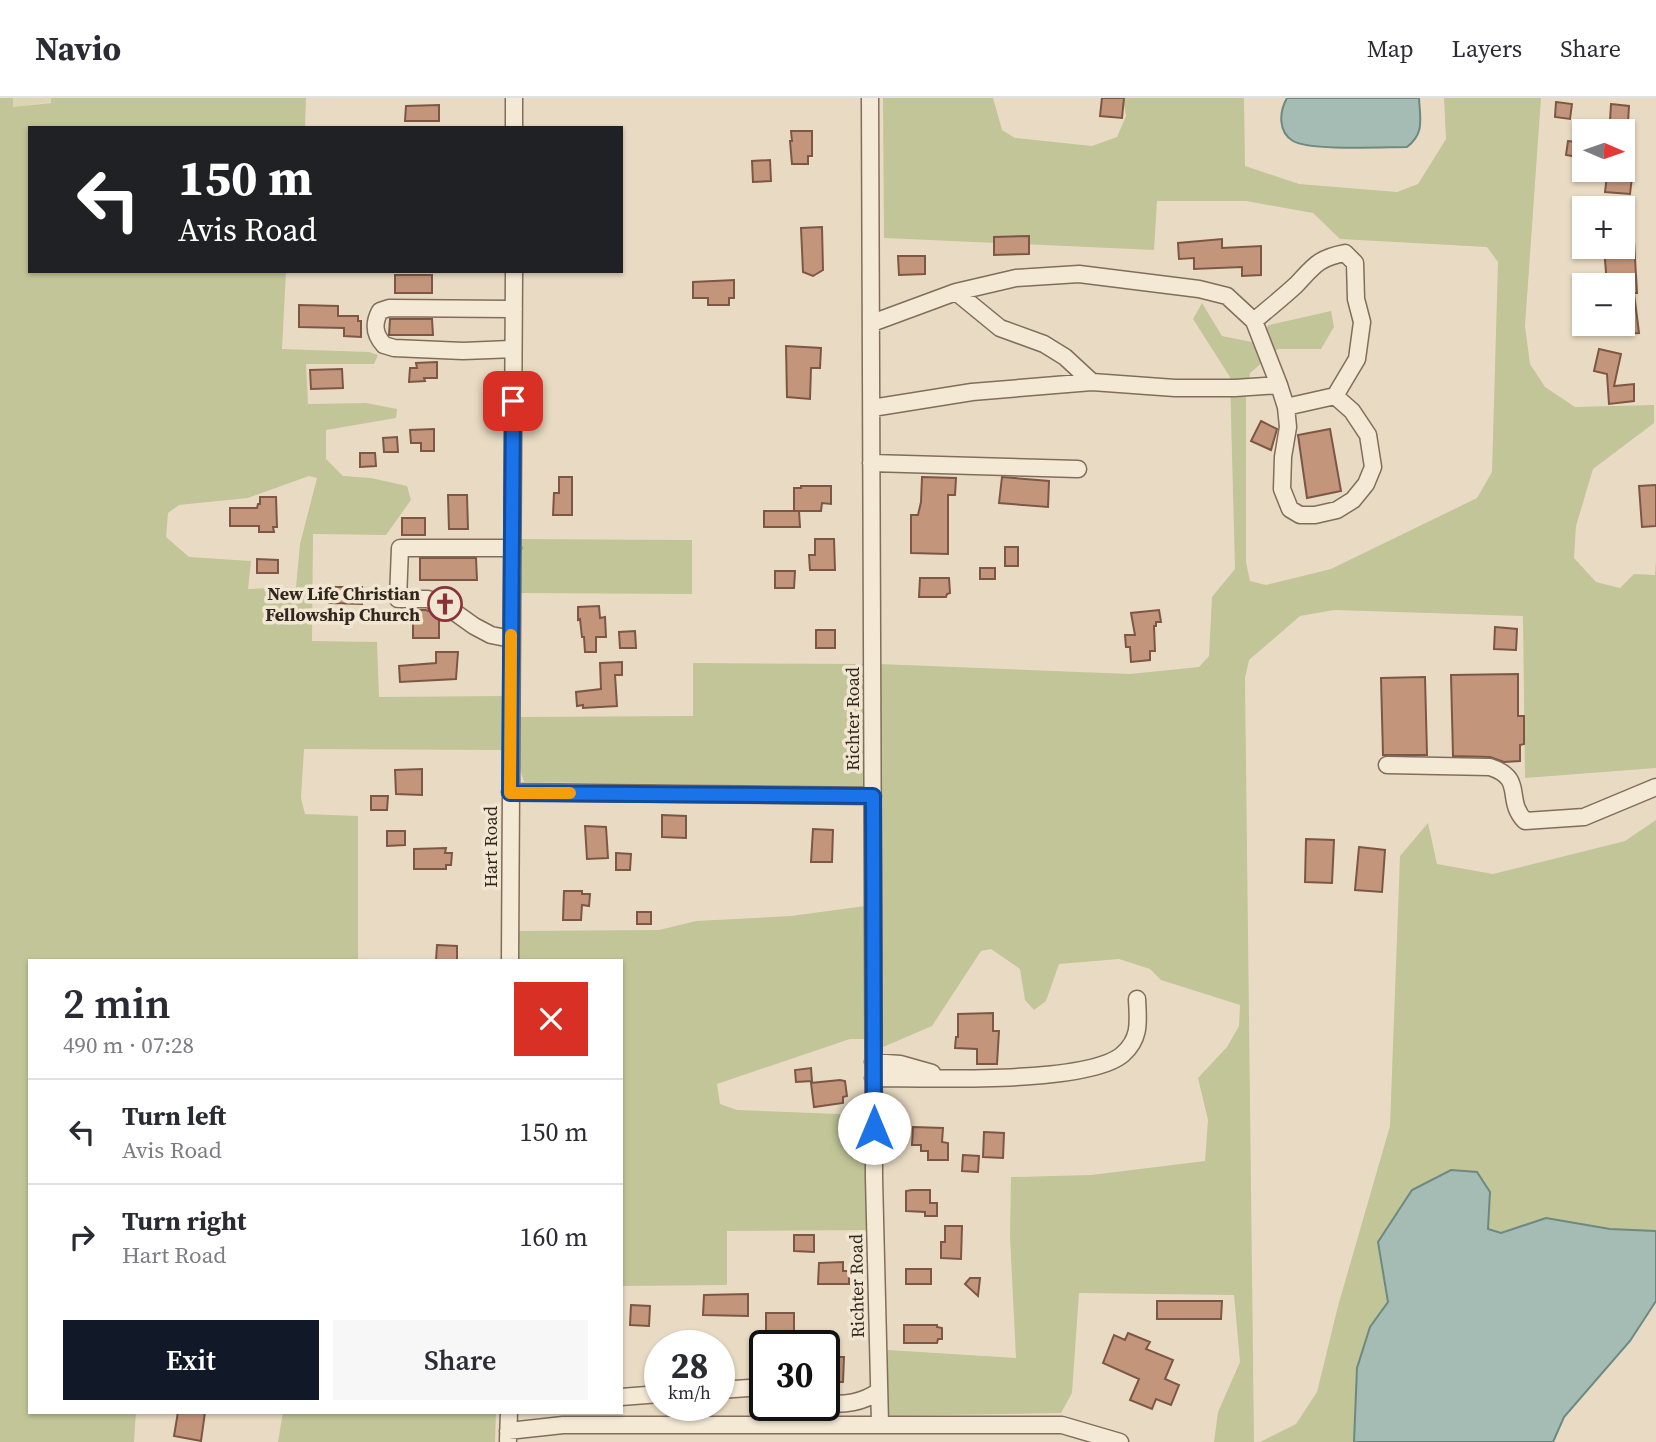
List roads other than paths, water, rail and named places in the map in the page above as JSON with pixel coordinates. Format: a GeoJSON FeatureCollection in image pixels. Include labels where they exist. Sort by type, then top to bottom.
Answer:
{"type":"FeatureCollection","features":[{"type":"Feature","properties":{"kind":"street"},"geometry":{"type":"LineString","coordinates":[[514,98],[514,126]]}},
{"type":"Feature","properties":{"kind":"street","name":"Richter Road"},"geometry":{"type":"LineString","coordinates":[[870,98],[873,1070],[880,1423]]}},
{"type":"Feature","properties":{"kind":"street"},"geometry":{"type":"LineString","coordinates":[[1254,321],[1313,265],[1328,256],[1345,253],[1355,263],[1356,299],[1362,322],[1357,359],[1335,396],[1286,407]]}},
{"type":"Feature","properties":{"kind":"street","name":"Hart Road"},"geometry":{"type":"LineString","coordinates":[[510,959],[514,273]]}},
{"type":"Feature","properties":{"kind":"street"},"geometry":{"type":"LineString","coordinates":[[872,323],[956,292],[1016,278],[1079,274],[1199,289],[1227,296],[1254,321],[1279,386],[1286,407],[1288,427],[1282,489],[1290,509],[1300,515],[1337,510],[1353,500],[1366,484],[1373,467],[1368,435],[1352,411],[1335,396]]}},
{"type":"Feature","properties":{"kind":"street"},"geometry":{"type":"LineString","coordinates":[[956,292],[1000,328],[1044,344],[1065,357],[1092,382]]}},
{"type":"Feature","properties":{"kind":"street"},"geometry":{"type":"LineString","coordinates":[[513,349],[435,351],[394,348],[384,345],[375,330],[380,311],[389,308],[514,309]]}},
{"type":"Feature","properties":{"kind":"street"},"geometry":{"type":"LineString","coordinates":[[872,408],[972,392],[1092,382],[1175,388],[1279,386]]}},
{"type":"Feature","properties":{"kind":"street"},"geometry":{"type":"LineString","coordinates":[[871,463],[1078,469]]}},
{"type":"Feature","properties":{"kind":"street"},"geometry":{"type":"LineString","coordinates":[[511,639],[491,635],[446,606],[428,599],[398,599],[400,548],[513,548]]}},
{"type":"Feature","properties":{"kind":"street"},"geometry":{"type":"LineString","coordinates":[[1387,765],[1490,767],[1504,772],[1512,782],[1517,812],[1525,821],[1584,817],[1656,787]]}},
{"type":"Feature","properties":{"kind":"street"},"geometry":{"type":"LineString","coordinates":[[510,793],[873,796]]}},
{"type":"Feature","properties":{"kind":"street"},"geometry":{"type":"LineString","coordinates":[[873,1070],[939,1077],[1031,1077],[1098,1065],[1122,1055],[1138,1033],[1137,999]]}},
{"type":"Feature","properties":{"kind":"street"},"geometry":{"type":"LineString","coordinates":[[840,1404],[866,1400],[879,1391]]}},
{"type":"Feature","properties":{"kind":"street"},"geometry":{"type":"LineString","coordinates":[[623,1397],[644,1395]]}},
{"type":"Feature","properties":{"kind":"street"},"geometry":{"type":"LineString","coordinates":[[509,1414],[508,1437],[564,1425],[880,1423],[1062,1425],[1120,1442]]}},
{"type":"Feature","properties":{"kind":"water"},"geometry":{"type":"Polygon","coordinates":[[[1287,98],[1419,98],[1419,131],[1407,147],[1330,147],[1302,144],[1288,137],[1282,127],[1282,109],[1287,98]]]}},
{"type":"Feature","properties":{"kind":"water"},"geometry":{"type":"Polygon","coordinates":[[[1451,1170],[1477,1172],[1490,1192],[1488,1229],[1501,1233],[1546,1218],[1610,1229],[1656,1231],[1656,1301],[1630,1341],[1564,1417],[1553,1442],[1354,1442],[1357,1368],[1370,1327],[1388,1302],[1378,1242],[1412,1190],[1451,1170]]]}},
{"type":"Feature","properties":{"kind":"place","name":"New Life Christian Fellowship Church"},"geometry":{"type":"Point","coordinates":[445,604]}}]}
